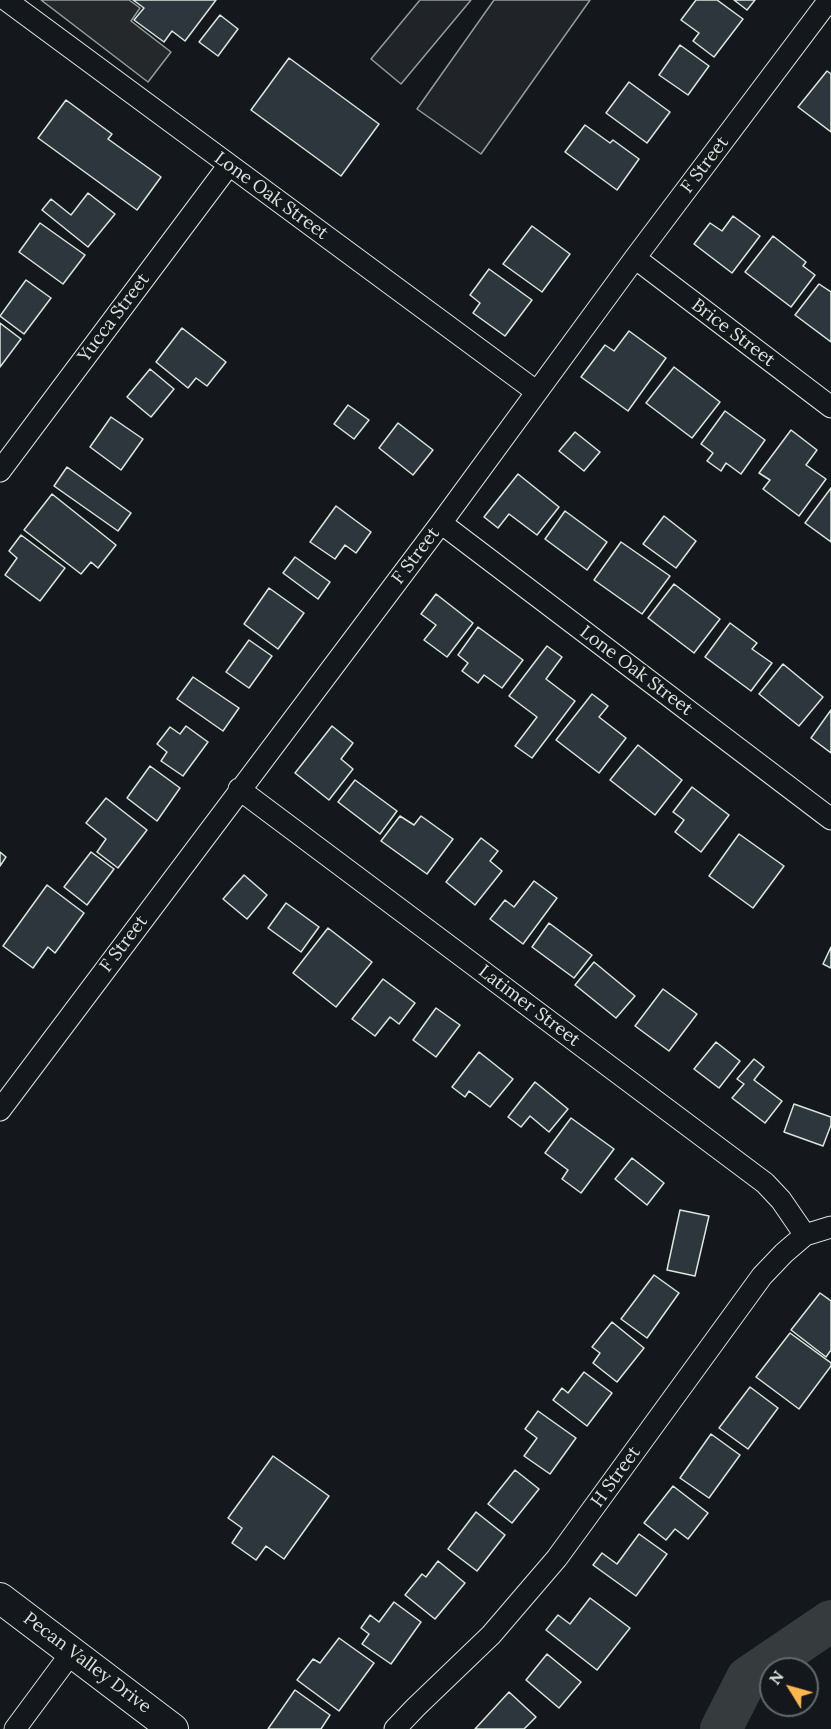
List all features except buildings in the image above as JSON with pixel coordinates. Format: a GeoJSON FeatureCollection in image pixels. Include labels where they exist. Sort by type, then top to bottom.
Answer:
{"type":"FeatureCollection","features":[{"type":"Feature","properties":{"kind":"main road","name":"Pecan Valley Drive"},"geometry":{"type":"LineString","coordinates":[[0,1598],[173,1729]]}},
{"type":"Feature","properties":{"kind":"street","name":"Lone Oak Street"},"geometry":{"type":"LineString","coordinates":[[6,0],[537,392]]}},
{"type":"Feature","properties":{"kind":"street","name":"F Street"},"geometry":{"type":"LineString","coordinates":[[0,1110],[441,523],[635,258],[830,1]]}},
{"type":"Feature","properties":{"kind":"street","name":"Yucca Street"},"geometry":{"type":"LineString","coordinates":[[0,471],[229,165]]}},
{"type":"Feature","properties":{"kind":"street","name":"Brice Street"},"geometry":{"type":"LineString","coordinates":[[635,258],[831,407]]}},
{"type":"Feature","properties":{"kind":"street","name":"Lone Oak Street"},"geometry":{"type":"LineString","coordinates":[[441,523],[831,819]]}},
{"type":"Feature","properties":{"kind":"street","name":"Latimer Street"},"geometry":{"type":"LineString","coordinates":[[239,789],[765,1183],[781,1200],[806,1235]]}},
{"type":"Feature","properties":{"kind":"street","name":"H Street"},"geometry":{"type":"LineString","coordinates":[[395,1729],[491,1635],[557,1558],[762,1276],[784,1252],[806,1235],[831,1227]]}},
{"type":"Feature","properties":{"kind":"street"},"geometry":{"type":"LineString","coordinates":[[15,1729],[72,1652]]}},
{"type":"Feature","properties":{"kind":"shaded area"},"geometry":{"type":"Polygon","coordinates":[[[41,0],[129,0],[140,8],[131,21],[171,52],[148,82],[41,0]]]}},
{"type":"Feature","properties":{"kind":"shaded area"},"geometry":{"type":"Polygon","coordinates":[[[420,0],[471,0],[401,84],[371,59],[420,0]]]}},
{"type":"Feature","properties":{"kind":"shaded area"},"geometry":{"type":"Polygon","coordinates":[[[494,0],[590,0],[481,154],[417,109],[494,0]]]}},
{"type":"Feature","properties":{"kind":"waterway"},"geometry":{"type":"LineString","coordinates":[[721,1729],[747,1678],[831,1621]]}}]}
